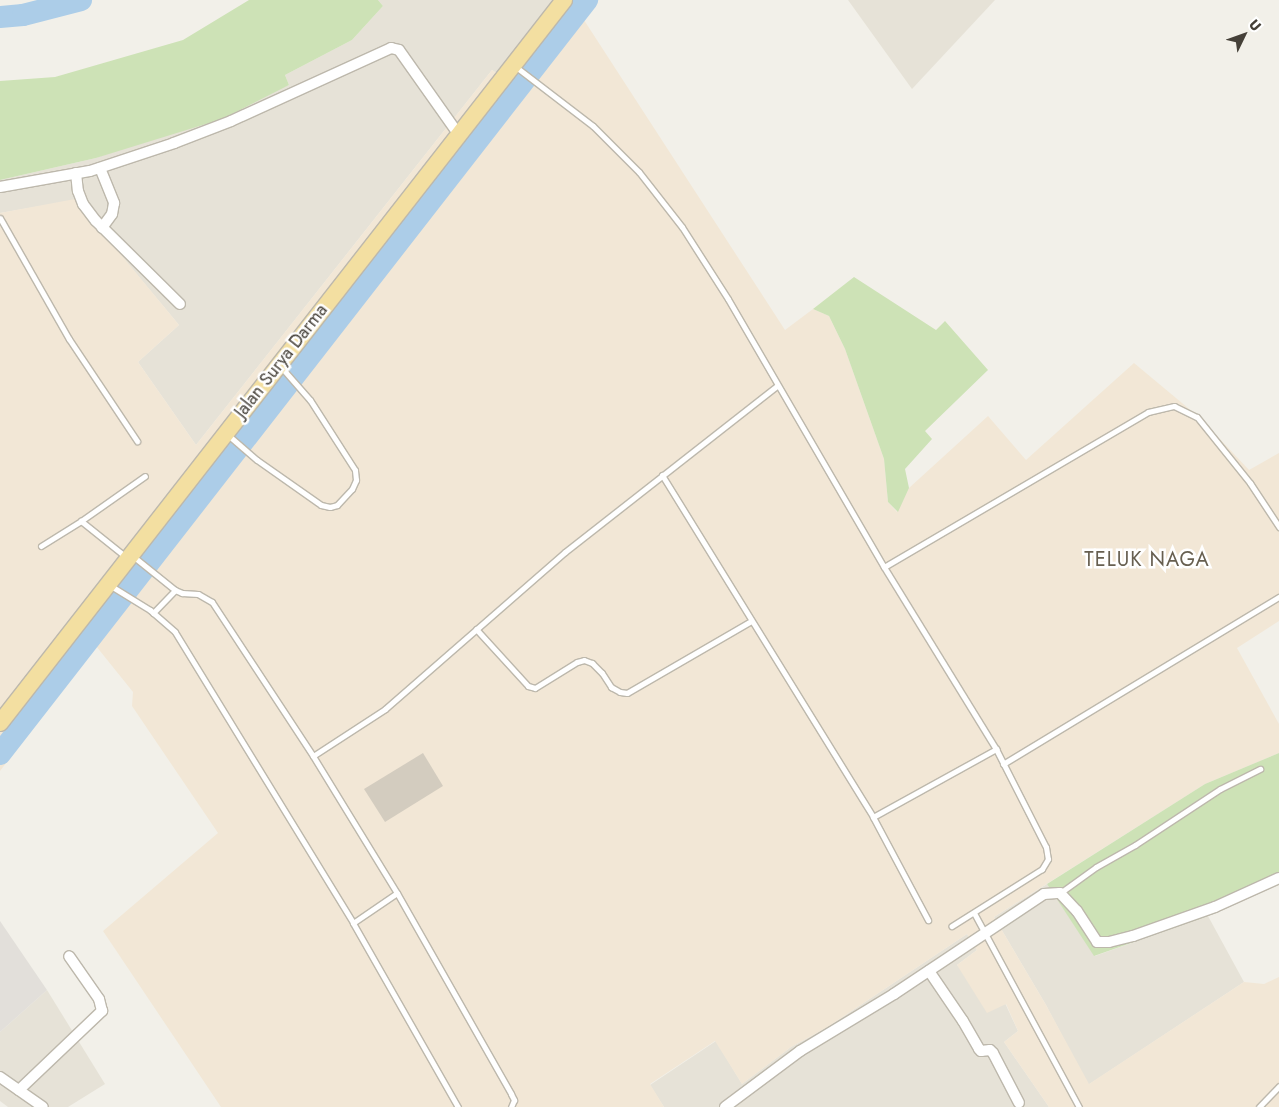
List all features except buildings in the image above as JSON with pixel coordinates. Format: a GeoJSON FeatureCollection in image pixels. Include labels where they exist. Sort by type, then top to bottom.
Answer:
{"type":"FeatureCollection","features":[{"type":"Feature","properties":{"kind":"main road","name":"Jalan Surya Darma"},"geometry":{"type":"LineString","coordinates":[[0,724],[114,587],[459,135],[516,67],[557,3]]}},
{"type":"Feature","properties":{"kind":"street"},"geometry":{"type":"LineString","coordinates":[[0,187],[100,168],[174,143],[231,121],[391,48],[399,50],[459,135]]}},
{"type":"Feature","properties":{"kind":"street"},"geometry":{"type":"LineString","coordinates":[[100,168],[114,203],[112,214],[102,228]]}},
{"type":"Feature","properties":{"kind":"street"},"geometry":{"type":"LineString","coordinates":[[76,173],[78,191],[83,204],[102,228],[180,304]]}},
{"type":"Feature","properties":{"kind":"street"},"geometry":{"type":"LineString","coordinates":[[724,1107],[800,1051],[929,972],[1044,894],[1060,893],[1077,911],[1097,942],[1109,942],[1133,936],[1215,907],[1279,878]]}},
{"type":"Feature","properties":{"kind":"street"},"geometry":{"type":"LineString","coordinates":[[19,1090],[102,1011],[99,999],[69,956]]}},
{"type":"Feature","properties":{"kind":"street"},"geometry":{"type":"LineString","coordinates":[[929,972],[964,1021],[979,1049],[982,1052],[990,1050],[993,1053],[1018,1103]]}},
{"type":"Feature","properties":{"kind":"street"},"geometry":{"type":"LineString","coordinates":[[1,1080],[43,1107]]}},
{"type":"Feature","properties":{"kind":"lane"},"geometry":{"type":"LineString","coordinates":[[516,67],[593,126],[639,172],[682,227],[723,291],[884,567],[996,750],[1046,847],[1048,859],[1042,870],[952,926]]}},
{"type":"Feature","properties":{"kind":"lane"},"geometry":{"type":"LineString","coordinates":[[0,218],[69,339],[137,441]]}},
{"type":"Feature","properties":{"kind":"lane"},"geometry":{"type":"LineString","coordinates":[[229,436],[256,460],[321,505],[330,507],[337,505],[352,489],[356,480],[355,470],[310,400],[281,367]]}},
{"type":"Feature","properties":{"kind":"lane"},"geometry":{"type":"LineString","coordinates":[[313,756],[370,720],[565,552],[777,386]]}},
{"type":"Feature","properties":{"kind":"lane"},"geometry":{"type":"LineString","coordinates":[[884,567],[1148,412],[1174,406],[1197,417],[1250,483],[1279,527]]}},
{"type":"Feature","properties":{"kind":"lane"},"geometry":{"type":"LineString","coordinates":[[662,475],[872,817],[928,920]]}},
{"type":"Feature","properties":{"kind":"lane"},"geometry":{"type":"LineString","coordinates":[[42,546],[146,476]]}},
{"type":"Feature","properties":{"kind":"lane"},"geometry":{"type":"LineString","coordinates":[[81,520],[175,590],[182,593],[198,594],[212,602],[313,756],[397,893],[511,1094],[514,1100],[511,1107]]}},
{"type":"Feature","properties":{"kind":"lane"},"geometry":{"type":"LineString","coordinates":[[114,587],[152,611],[175,632],[353,923],[458,1107]]}},
{"type":"Feature","properties":{"kind":"lane"},"geometry":{"type":"LineString","coordinates":[[152,611],[175,590]]}},
{"type":"Feature","properties":{"kind":"lane"},"geometry":{"type":"LineString","coordinates":[[1003,764],[1279,597]]}},
{"type":"Feature","properties":{"kind":"lane"},"geometry":{"type":"LineString","coordinates":[[476,629],[528,686],[535,688],[577,662],[584,660],[592,662],[611,687],[620,692],[627,693],[751,621]]}},
{"type":"Feature","properties":{"kind":"lane"},"geometry":{"type":"LineString","coordinates":[[872,817],[996,750]]}},
{"type":"Feature","properties":{"kind":"lane"},"geometry":{"type":"LineString","coordinates":[[1060,893],[1096,867],[1134,845],[1220,789],[1260,768]]}},
{"type":"Feature","properties":{"kind":"lane"},"geometry":{"type":"LineString","coordinates":[[353,923],[397,893]]}},
{"type":"Feature","properties":{"kind":"lane"},"geometry":{"type":"LineString","coordinates":[[974,913],[1079,1107]]}},
{"type":"Feature","properties":{"kind":"lane"},"geometry":{"type":"LineString","coordinates":[[1259,1107],[1279,1086]]}},
{"type":"Feature","properties":{"kind":"shaded area"},"geometry":{"type":"Polygon","coordinates":[[[378,0],[596,0],[523,91],[492,70],[196,445],[138,362],[179,325],[75,200],[0,213],[0,180],[96,158],[289,85],[285,75],[352,40],[383,6],[378,0]]]}},
{"type":"Feature","properties":{"kind":"shaded area"},"geometry":{"type":"Polygon","coordinates":[[[848,0],[995,0],[912,89],[848,0]]]}},
{"type":"Feature","properties":{"kind":"shaded area"},"geometry":{"type":"Polygon","coordinates":[[[582,17],[785,330],[813,309],[829,316],[845,349],[884,459],[888,502],[897,512],[909,488],[988,416],[1026,460],[1134,363],[1200,418],[1249,470],[1279,453],[1279,621],[1237,648],[1279,724],[1279,753],[1205,784],[994,917],[1046,1005],[1089,1084],[1244,982],[1264,984],[1279,977],[1279,1107],[1049,1107],[1004,1042],[1018,1031],[1006,1004],[987,1013],[957,965],[977,950],[967,934],[826,1028],[791,1047],[742,1084],[715,1041],[650,1084],[664,1107],[221,1107],[103,931],[218,833],[132,706],[133,692],[96,646],[0,771],[0,213],[75,199],[179,325],[138,362],[196,445],[492,70],[523,91],[582,17]]]}},
{"type":"Feature","properties":{"kind":"shaded area"},"geometry":{"type":"Polygon","coordinates":[[[1047,884],[1095,956],[1208,916],[1244,982],[1088,1085],[1046,1005],[994,917],[1047,884]]]}},
{"type":"Feature","properties":{"kind":"shaded area"},"geometry":{"type":"Polygon","coordinates":[[[0,921],[47,990],[0,1032],[0,921]]]}},
{"type":"Feature","properties":{"kind":"shaded area"},"geometry":{"type":"Polygon","coordinates":[[[967,934],[977,950],[957,965],[1005,1003],[1018,1031],[1004,1042],[1049,1107],[664,1107],[650,1085],[716,1041],[742,1084],[791,1047],[826,1028],[967,934]]]}},
{"type":"Feature","properties":{"kind":"shaded area"},"geometry":{"type":"Polygon","coordinates":[[[47,990],[105,1084],[68,1107],[8,1107],[0,1101],[0,1032],[47,990]]]}},
{"type":"Feature","properties":{"kind":"green space"},"geometry":{"type":"Polygon","coordinates":[[[249,0],[378,0],[383,6],[352,40],[285,75],[289,85],[222,119],[96,158],[0,180],[0,81],[55,77],[183,40],[249,0]]]}},
{"type":"Feature","properties":{"kind":"green space"},"geometry":{"type":"Polygon","coordinates":[[[854,277],[936,330],[945,321],[988,370],[925,431],[932,439],[905,469],[909,488],[898,512],[888,502],[884,459],[845,349],[829,316],[813,309],[854,277]]]}},
{"type":"Feature","properties":{"kind":"green space"},"geometry":{"type":"Polygon","coordinates":[[[1279,753],[1279,883],[1208,916],[1094,956],[1047,884],[1205,784],[1279,753]]]}},
{"type":"Feature","properties":{"kind":"waterway"},"geometry":{"type":"LineString","coordinates":[[0,17],[23,15],[81,0]]}},
{"type":"Feature","properties":{"kind":"waterway"},"geometry":{"type":"LineString","coordinates":[[0,754],[587,0]]}},
{"type":"Feature","properties":{"kind":"district","name":"TELUK NAGA"},"geometry":{"type":"Point","coordinates":[1147,559]}}]}
